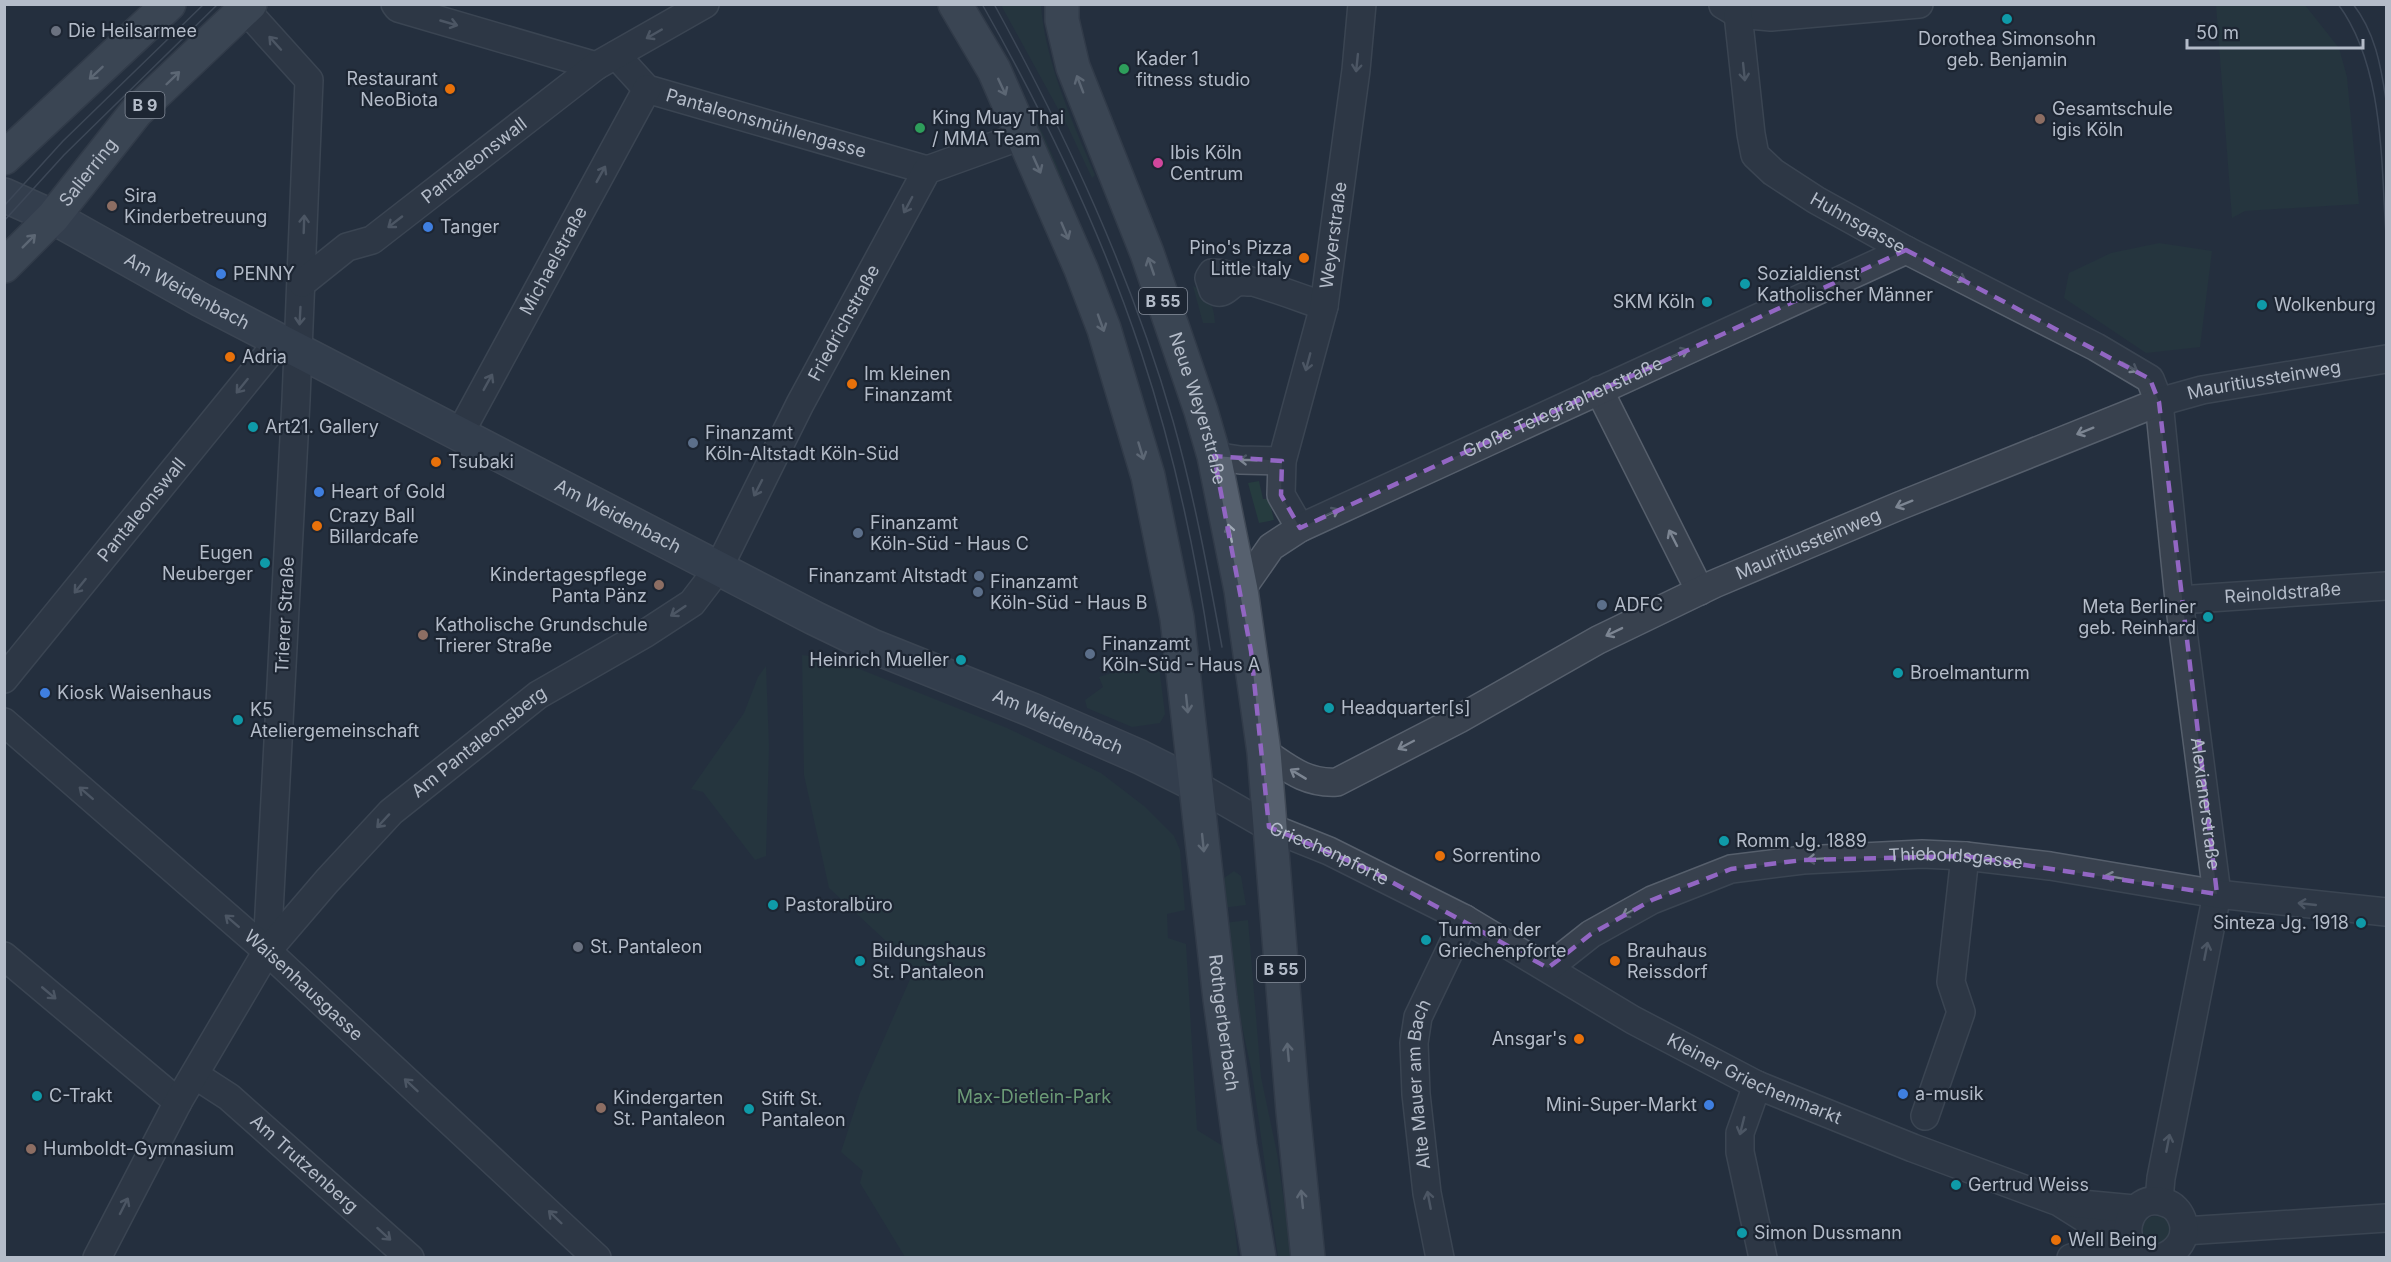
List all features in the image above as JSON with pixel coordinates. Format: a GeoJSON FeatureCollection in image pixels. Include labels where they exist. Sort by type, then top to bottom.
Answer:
{"type":"FeatureCollection","features":[{"type":"Feature","properties":{"kind":"main road"},"geometry":{"type":"LineString","coordinates":[[4,158],[169,4]]}},
{"type":"Feature","properties":{"kind":"main road"},"geometry":{"type":"LineString","coordinates":[[955,4],[994,70],[1024,135],[1081,268],[1104,329],[1149,476],[1176,618],[1196,785]]}},
{"type":"Feature","properties":{"kind":"main road","name":"Salierring"},"geometry":{"type":"LineString","coordinates":[[4,266],[53,217],[136,112],[248,7]]}},
{"type":"Feature","properties":{"kind":"main road","name":"Neue Weyerstraße"},"geometry":{"type":"LineString","coordinates":[[1064,10],[1073,67],[1147,253],[1214,456],[1241,590],[1264,752],[1269,827]]}},
{"type":"Feature","properties":{"kind":"main road","name":"Rothgerberbach"},"geometry":{"type":"LineString","coordinates":[[1196,785],[1240,1146],[1259,1257]]}},
{"type":"Feature","properties":{"kind":"main road","name":"B 55"},"geometry":{"type":"LineString","coordinates":[[1269,827],[1308,1257]]}},
{"type":"Feature","properties":{"kind":"street"},"geometry":{"type":"LineString","coordinates":[[394,4],[398,8],[606,61]]}},
{"type":"Feature","properties":{"kind":"street","name":"Pantaleonswall"},"geometry":{"type":"LineString","coordinates":[[302,283],[347,247],[372,240],[606,61],[705,4]]}},
{"type":"Feature","properties":{"kind":"street","name":"Weyerstraße"},"geometry":{"type":"LineString","coordinates":[[1300,528],[1281,495],[1282,461],[1324,306],[1356,70],[1362,4]]}},
{"type":"Feature","properties":{"kind":"street"},"geometry":{"type":"LineString","coordinates":[[1730,9],[1771,17],[1919,4]]}},
{"type":"Feature","properties":{"kind":"street"},"geometry":{"type":"LineString","coordinates":[[248,7],[309,80],[302,283],[289,346]]}},
{"type":"Feature","properties":{"kind":"street","name":"Huhnsgasse"},"geometry":{"type":"LineString","coordinates":[[1730,9],[1755,155],[1773,172],[1816,200],[1906,250],[2096,347],[2150,379],[2159,402]]}},
{"type":"Feature","properties":{"kind":"street","name":"Pantaleonsmühlengasse"},"geometry":{"type":"LineString","coordinates":[[606,61],[647,89],[927,170]]}},
{"type":"Feature","properties":{"kind":"street","name":"Michaelstraße"},"geometry":{"type":"LineString","coordinates":[[460,433],[647,89]]}},
{"type":"Feature","properties":{"kind":"street"},"geometry":{"type":"LineString","coordinates":[[927,170],[1024,135]]}},
{"type":"Feature","properties":{"kind":"street","name":"Friedrichstraße"},"geometry":{"type":"LineString","coordinates":[[718,569],[800,404],[927,170]]}},
{"type":"Feature","properties":{"kind":"street","name":"Am Weidenbach"},"geometry":{"type":"LineString","coordinates":[[4,195],[53,217],[289,346],[718,569],[872,646],[1041,714],[1140,757],[1196,785]]}},
{"type":"Feature","properties":{"kind":"street","name":"Große Telegraphenstraße"},"geometry":{"type":"LineString","coordinates":[[1241,590],[1270,547],[1300,528],[1906,250]]}},
{"type":"Feature","properties":{"kind":"street"},"geometry":{"type":"LineString","coordinates":[[1249,282],[1324,306]]}},
{"type":"Feature","properties":{"kind":"street","name":"Pantaleonswall"},"geometry":{"type":"LineString","coordinates":[[4,679],[289,346]]}},
{"type":"Feature","properties":{"kind":"street","name":"Trierer Straße"},"geometry":{"type":"LineString","coordinates":[[267,951],[289,346]]}},
{"type":"Feature","properties":{"kind":"street","name":"Mauritiussteinweg"},"geometry":{"type":"LineString","coordinates":[[1264,752],[1307,780],[1323,783],[1336,782],[1459,719],[1598,640],[1700,591],[1880,514],[2159,402],[2202,390],[2386,359]]}},
{"type":"Feature","properties":{"kind":"street"},"geometry":{"type":"LineString","coordinates":[[1599,390],[1700,591]]}},
{"type":"Feature","properties":{"kind":"street","name":"Alexianerstraße"},"geometry":{"type":"LineString","coordinates":[[2159,402],[2179,600],[2217,894],[2161,1178],[2159,1200]]}},
{"type":"Feature","properties":{"kind":"street"},"geometry":{"type":"LineString","coordinates":[[1214,456],[1240,460],[1282,461]]}},
{"type":"Feature","properties":{"kind":"street","name":"Am Pantaleonsberg"},"geometry":{"type":"LineString","coordinates":[[97,1257],[178,1102],[267,951],[327,881],[391,812],[538,695],[646,633],[692,603],[718,569]]}},
{"type":"Feature","properties":{"kind":"street","name":"Reinoldstraße"},"geometry":{"type":"LineString","coordinates":[[2179,600],[2386,586]]}},
{"type":"Feature","properties":{"kind":"street","name":"Waisenhausgasse"},"geometry":{"type":"LineString","coordinates":[[4,722],[267,951],[597,1257]]}},
{"type":"Feature","properties":{"kind":"street","name":"Griechenpforte"},"geometry":{"type":"LineString","coordinates":[[1196,785],[1269,827],[1329,851],[1465,919]]}},
{"type":"Feature","properties":{"kind":"street","name":"Thieboldsgasse"},"geometry":{"type":"LineString","coordinates":[[1548,968],[1591,934],[1652,900],[1731,869],[1803,860],[1922,854],[1965,856],[2050,866],[2217,894],[2386,912]]}},
{"type":"Feature","properties":{"kind":"street"},"geometry":{"type":"LineString","coordinates":[[1925,1116],[1961,1012],[1951,982],[1965,856]]}},
{"type":"Feature","properties":{"kind":"street","name":"Kleiner Griechenmarkt"},"geometry":{"type":"LineString","coordinates":[[1465,919],[1633,1020],[1757,1085],[1914,1148],[2059,1202],[2094,1224],[2130,1227]]}},
{"type":"Feature","properties":{"kind":"street","name":"Alte Mauer am Bach"},"geometry":{"type":"LineString","coordinates":[[1440,1257],[1427,1194],[1416,1094],[1414,1043],[1418,1017],[1465,919]]}},
{"type":"Feature","properties":{"kind":"street"},"geometry":{"type":"LineString","coordinates":[[4,956],[178,1102]]}},
{"type":"Feature","properties":{"kind":"street","name":"Am Trutzenberg"},"geometry":{"type":"LineString","coordinates":[[195,1075],[229,1097],[410,1257]]}},
{"type":"Feature","properties":{"kind":"street"},"geometry":{"type":"LineString","coordinates":[[1757,1085],[1740,1133],[1740,1152],[1763,1257]]}},
{"type":"Feature","properties":{"kind":"street"},"geometry":{"type":"LineString","coordinates":[[2071,1257],[2130,1227],[2142,1204],[2159,1200],[2178,1211],[2183,1220],[2184,1231],[2179,1246],[2162,1257],[2140,1254],[2130,1227]]}},
{"type":"Feature","properties":{"kind":"street"},"geometry":{"type":"LineString","coordinates":[[2184,1231],[2386,1218]]}},
{"type":"Feature","properties":{"kind":"highlighted area"},"geometry":{"type":"Polygon","coordinates":[[[1906,250],[2150,379],[2159,402],[2217,894],[1965,856],[1803,860],[1731,869],[1652,900],[1591,934],[1548,968],[1368,869],[1269,827],[1251,651],[1214,456],[1282,461],[1281,495],[1300,528],[1906,250]]]}},
{"type":"Feature","properties":{"kind":"green space"},"geometry":{"type":"Polygon","coordinates":[[[970,5],[976,5],[981,13],[1044,136],[1067,189],[970,5]]]}},
{"type":"Feature","properties":{"kind":"green space"},"geometry":{"type":"Polygon","coordinates":[[[1001,5],[1041,5],[1054,70],[1095,175],[1092,178],[1068,127],[1001,5]]]}},
{"type":"Feature","properties":{"kind":"green space"},"geometry":{"type":"Polygon","coordinates":[[[2216,5],[2305,5],[2339,48],[2347,77],[2359,204],[2245,211],[2232,218],[2216,5]]]}},
{"type":"Feature","properties":{"kind":"green space"},"geometry":{"type":"Polygon","coordinates":[[[2159,243],[2212,251],[2200,347],[2146,353],[2064,298],[2069,273],[2111,253],[2159,243]]]}},
{"type":"Feature","properties":{"kind":"green space"},"geometry":{"type":"Polygon","coordinates":[[[1193,286],[1210,301],[1215,323],[1203,323],[1193,286]]]}},
{"type":"Feature","properties":{"kind":"green space"},"geometry":{"type":"Polygon","coordinates":[[[1259,481],[1263,499],[1269,499],[1274,520],[1259,523],[1248,483],[1259,481]]]}},
{"type":"Feature","properties":{"kind":"green space","name":"Max-Dietlein-Park"},"geometry":{"type":"Polygon","coordinates":[[[802,655],[837,660],[1007,728],[1101,773],[1144,806],[1174,836],[1180,850],[1185,910],[1167,914],[1168,938],[1186,944],[1197,1130],[1226,1148],[1238,1257],[905,1257],[860,1183],[863,1171],[841,1152],[860,1093],[915,968],[829,888],[804,775],[802,655]]]}},
{"type":"Feature","properties":{"kind":"green space"},"geometry":{"type":"Polygon","coordinates":[[[1158,658],[1165,714],[1160,723],[1132,727],[1087,708],[1085,700],[1103,687],[1099,677],[1158,658]]]}},
{"type":"Feature","properties":{"kind":"green space"},"geometry":{"type":"Polygon","coordinates":[[[766,666],[769,747],[766,856],[755,860],[703,792],[691,789],[744,713],[758,677],[766,666]]]}},
{"type":"Feature","properties":{"kind":"green space"},"geometry":{"type":"Polygon","coordinates":[[[1234,871],[1241,876],[1246,905],[1222,908],[1224,878],[1234,871]]]}},
{"type":"Feature","properties":{"kind":"green space"},"geometry":{"type":"Polygon","coordinates":[[[1248,920],[1261,1077],[1277,1153],[1292,1257],[1278,1257],[1252,1073],[1236,998],[1224,923],[1248,920]]]}},
{"type":"Feature","properties":{"kind":"green space"},"geometry":{"type":"Polygon","coordinates":[[[2156,1216],[2167,1220],[2171,1231],[2167,1242],[2156,1246],[2145,1242],[2141,1231],[2145,1220],[2156,1216]]]}},
{"type":"Feature","properties":{"kind":"tram line"},"geometry":{"type":"LineString","coordinates":[[4,206],[63,141],[204,4]]}},
{"type":"Feature","properties":{"kind":"tram line"},"geometry":{"type":"LineString","coordinates":[[4,221],[64,155],[218,4]]}},
{"type":"Feature","properties":{"kind":"tram line"},"geometry":{"type":"LineString","coordinates":[[982,4],[1028,88],[1070,174],[1108,262],[1141,352],[1173,462],[1190,537],[1210,650]]}},
{"type":"Feature","properties":{"kind":"tram line"},"geometry":{"type":"LineString","coordinates":[[994,4],[1072,156],[1138,313],[1181,449],[1222,647]]}},
{"type":"Feature","properties":{"kind":"tram line"},"geometry":{"type":"LineString","coordinates":[[2338,4],[2353,29],[2372,85],[2381,146],[2386,235]]}},
{"type":"Feature","properties":{"kind":"tram line"},"geometry":{"type":"LineString","coordinates":[[2353,4],[2372,38],[2386,100]]}},
{"type":"Feature","properties":{"kind":"place","name":"Dorothea Simonsohn geb. Benjamin"},"geometry":{"type":"Point","coordinates":[2007,19]}},
{"type":"Feature","properties":{"kind":"place","name":"Die Heilsarmee"},"geometry":{"type":"Point","coordinates":[56,31]}},
{"type":"Feature","properties":{"kind":"place","name":"Kader 1 fitness studio"},"geometry":{"type":"Point","coordinates":[1124,69]}},
{"type":"Feature","properties":{"kind":"place","name":"Restaurant NeoBiota"},"geometry":{"type":"Point","coordinates":[450,89]}},
{"type":"Feature","properties":{"kind":"place","name":"Gesamtschule igis Köln"},"geometry":{"type":"Point","coordinates":[2040,119]}},
{"type":"Feature","properties":{"kind":"place","name":"King Muay Thai / MMA Team"},"geometry":{"type":"Point","coordinates":[920,128]}},
{"type":"Feature","properties":{"kind":"place","name":"Ibis Köln Centrum"},"geometry":{"type":"Point","coordinates":[1158,163]}},
{"type":"Feature","properties":{"kind":"place","name":"Sira Kinderbetreuung"},"geometry":{"type":"Point","coordinates":[112,206]}},
{"type":"Feature","properties":{"kind":"place","name":"Tanger"},"geometry":{"type":"Point","coordinates":[428,227]}},
{"type":"Feature","properties":{"kind":"place","name":"Pino's Pizza Little Italy"},"geometry":{"type":"Point","coordinates":[1304,258]}},
{"type":"Feature","properties":{"kind":"place","name":"PENNY"},"geometry":{"type":"Point","coordinates":[221,274]}},
{"type":"Feature","properties":{"kind":"place","name":"Sozialdienst Katholischer Männer"},"geometry":{"type":"Point","coordinates":[1745,284]}},
{"type":"Feature","properties":{"kind":"place","name":"SKM Köln"},"geometry":{"type":"Point","coordinates":[1707,302]}},
{"type":"Feature","properties":{"kind":"place","name":"Wolkenburg"},"geometry":{"type":"Point","coordinates":[2262,305]}},
{"type":"Feature","properties":{"kind":"place","name":"Adria"},"geometry":{"type":"Point","coordinates":[230,357]}},
{"type":"Feature","properties":{"kind":"place","name":"Im kleinen Finanzamt"},"geometry":{"type":"Point","coordinates":[852,384]}},
{"type":"Feature","properties":{"kind":"place","name":"Art21. Gallery"},"geometry":{"type":"Point","coordinates":[253,427]}},
{"type":"Feature","properties":{"kind":"place","name":"Finanzamt Köln-Altstadt Köln-Süd"},"geometry":{"type":"Point","coordinates":[693,443]}},
{"type":"Feature","properties":{"kind":"place","name":"Tsubaki"},"geometry":{"type":"Point","coordinates":[436,462]}},
{"type":"Feature","properties":{"kind":"place","name":"Heart of Gold"},"geometry":{"type":"Point","coordinates":[319,492]}},
{"type":"Feature","properties":{"kind":"place","name":"Crazy Ball Billardcafe"},"geometry":{"type":"Point","coordinates":[317,526]}},
{"type":"Feature","properties":{"kind":"place","name":"Finanzamt Köln-Süd - Haus C"},"geometry":{"type":"Point","coordinates":[858,533]}},
{"type":"Feature","properties":{"kind":"place","name":"Eugen Neuberger"},"geometry":{"type":"Point","coordinates":[265,563]}},
{"type":"Feature","properties":{"kind":"place","name":"Finanzamt Altstadt"},"geometry":{"type":"Point","coordinates":[979,576]}},
{"type":"Feature","properties":{"kind":"place","name":"Kindertagespflege Panta Pänz"},"geometry":{"type":"Point","coordinates":[659,585]}},
{"type":"Feature","properties":{"kind":"place","name":"Finanzamt Köln-Süd - Haus B"},"geometry":{"type":"Point","coordinates":[978,592]}},
{"type":"Feature","properties":{"kind":"place","name":"ADFC"},"geometry":{"type":"Point","coordinates":[1602,605]}},
{"type":"Feature","properties":{"kind":"place","name":"Meta Berliner geb. Reinhard"},"geometry":{"type":"Point","coordinates":[2208,617]}},
{"type":"Feature","properties":{"kind":"place","name":"Katholische Grundschule Trierer Straße"},"geometry":{"type":"Point","coordinates":[423,635]}},
{"type":"Feature","properties":{"kind":"place","name":"Finanzamt Köln-Süd - Haus A"},"geometry":{"type":"Point","coordinates":[1090,654]}},
{"type":"Feature","properties":{"kind":"place","name":"Heinrich Mueller"},"geometry":{"type":"Point","coordinates":[961,660]}},
{"type":"Feature","properties":{"kind":"place","name":"Broelmanturm"},"geometry":{"type":"Point","coordinates":[1898,673]}},
{"type":"Feature","properties":{"kind":"place","name":"Kiosk Waisenhaus"},"geometry":{"type":"Point","coordinates":[45,693]}},
{"type":"Feature","properties":{"kind":"place","name":"Headquarter[s]"},"geometry":{"type":"Point","coordinates":[1329,708]}},
{"type":"Feature","properties":{"kind":"place","name":"K5 Ateliergemeinschaft"},"geometry":{"type":"Point","coordinates":[238,720]}},
{"type":"Feature","properties":{"kind":"place","name":"Romm Jg. 1889"},"geometry":{"type":"Point","coordinates":[1724,841]}},
{"type":"Feature","properties":{"kind":"place","name":"Sorrentino"},"geometry":{"type":"Point","coordinates":[1440,856]}},
{"type":"Feature","properties":{"kind":"place","name":"Pastoralbüro"},"geometry":{"type":"Point","coordinates":[773,905]}},
{"type":"Feature","properties":{"kind":"place","name":"Sinteza Jg. 1918"},"geometry":{"type":"Point","coordinates":[2361,923]}},
{"type":"Feature","properties":{"kind":"place","name":"Turm an der Griechenpforte"},"geometry":{"type":"Point","coordinates":[1426,940]}},
{"type":"Feature","properties":{"kind":"place","name":"St. Pantaleon"},"geometry":{"type":"Point","coordinates":[578,947]}},
{"type":"Feature","properties":{"kind":"place","name":"Bildungshaus St. Pantaleon"},"geometry":{"type":"Point","coordinates":[860,961]}},
{"type":"Feature","properties":{"kind":"place","name":"Brauhaus Reissdorf"},"geometry":{"type":"Point","coordinates":[1615,961]}},
{"type":"Feature","properties":{"kind":"place","name":"Ansgar's"},"geometry":{"type":"Point","coordinates":[1579,1039]}},
{"type":"Feature","properties":{"kind":"place","name":"a-musik"},"geometry":{"type":"Point","coordinates":[1903,1094]}},
{"type":"Feature","properties":{"kind":"place","name":"C-Trakt"},"geometry":{"type":"Point","coordinates":[37,1096]}},
{"type":"Feature","properties":{"kind":"place","name":"Mini-Super-Markt"},"geometry":{"type":"Point","coordinates":[1709,1105]}},
{"type":"Feature","properties":{"kind":"place","name":"Kindergarten St. Pantaleon"},"geometry":{"type":"Point","coordinates":[601,1108]}},
{"type":"Feature","properties":{"kind":"place","name":"Stift St. Pantaleon"},"geometry":{"type":"Point","coordinates":[749,1109]}},
{"type":"Feature","properties":{"kind":"place","name":"Humboldt-Gymnasium"},"geometry":{"type":"Point","coordinates":[31,1149]}},
{"type":"Feature","properties":{"kind":"place","name":"Gertrud Weiss"},"geometry":{"type":"Point","coordinates":[1956,1185]}},
{"type":"Feature","properties":{"kind":"place","name":"Simon Dussmann"},"geometry":{"type":"Point","coordinates":[1742,1233]}},
{"type":"Feature","properties":{"kind":"place","name":"Well Being"},"geometry":{"type":"Point","coordinates":[2056,1240]}}]}
